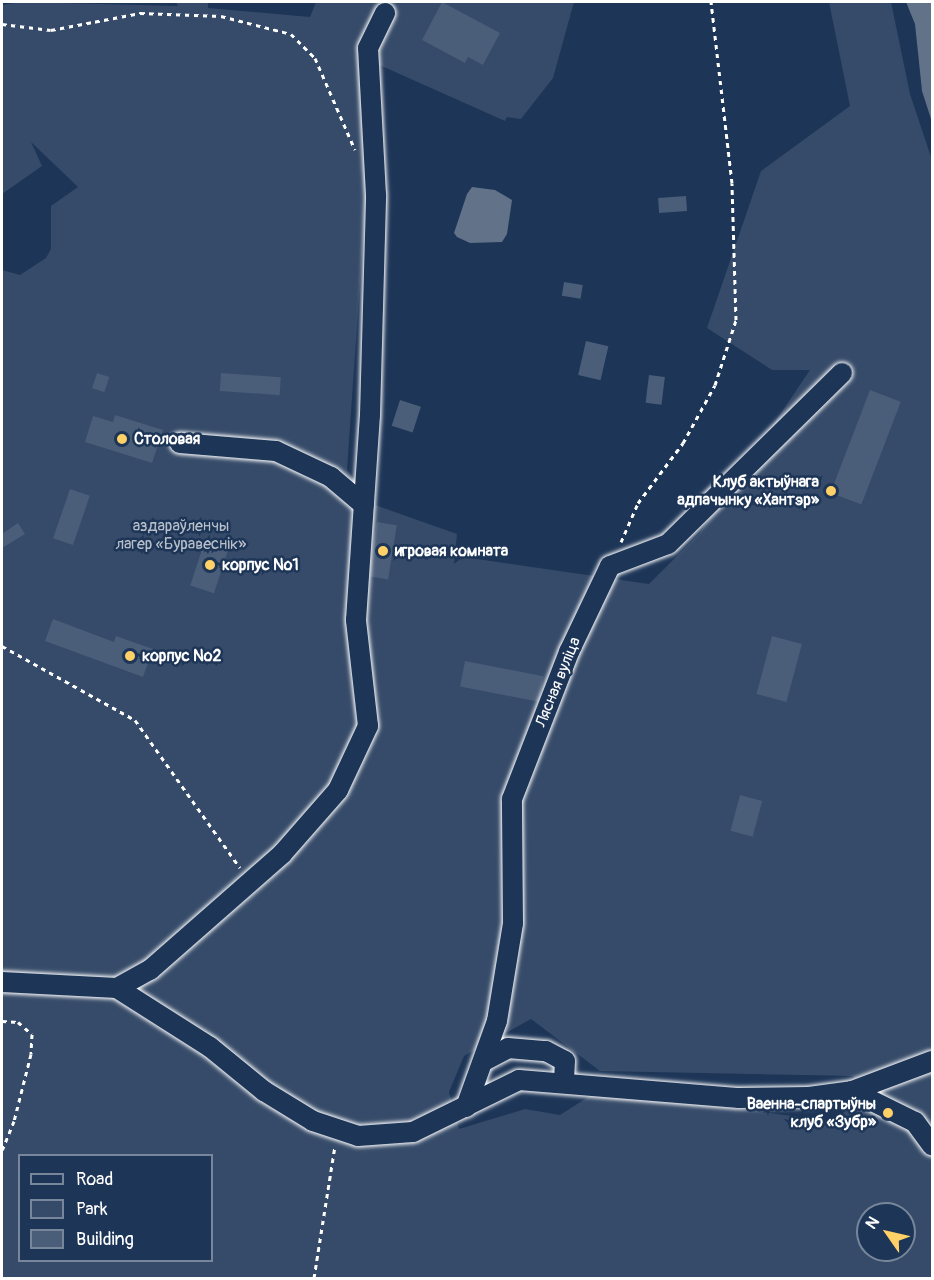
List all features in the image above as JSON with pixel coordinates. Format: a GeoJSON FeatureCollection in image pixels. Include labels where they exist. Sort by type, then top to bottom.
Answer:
{"type":"FeatureCollection","features":[{"type":"Feature","properties":{"kind":"street"},"geometry":{"type":"LineString","coordinates":[[117,988],[150,970],[282,854],[338,790],[368,726],[356,620],[364,505],[376,195],[368,48],[385,13]]}},
{"type":"Feature","properties":{"kind":"street"},"geometry":{"type":"LineString","coordinates":[[610,566],[668,544],[842,373]]}},
{"type":"Feature","properties":{"kind":"street"},"geometry":{"type":"LineString","coordinates":[[180,443],[276,450],[331,477],[364,505]]}},
{"type":"Feature","properties":{"kind":"street","name":"Лясная вуліца"},"geometry":{"type":"LineString","coordinates":[[484,1061],[497,1021],[513,923],[512,799],[569,652],[610,566]]}},
{"type":"Feature","properties":{"kind":"street"},"geometry":{"type":"LineString","coordinates":[[2,982],[117,988],[210,1047],[264,1091],[313,1120],[358,1136],[413,1132],[519,1080],[564,1081],[739,1098],[809,1097],[852,1091],[933,1061]]}},
{"type":"Feature","properties":{"kind":"street"},"geometry":{"type":"LineString","coordinates":[[466,1107],[484,1061],[508,1048],[546,1051],[565,1061],[564,1081]]}},
{"type":"Feature","properties":{"kind":"street"},"geometry":{"type":"LineString","coordinates":[[852,1091],[915,1122],[933,1145]]}},
{"type":"Feature","properties":{"kind":"path"},"geometry":{"type":"LineString","coordinates":[[610,566],[638,503],[683,443],[715,385],[736,320],[732,183],[711,2]]}},
{"type":"Feature","properties":{"kind":"path"},"geometry":{"type":"LineString","coordinates":[[2,24],[51,30],[140,13],[221,16],[291,34],[315,58],[357,153]]}},
{"type":"Feature","properties":{"kind":"path"},"geometry":{"type":"LineString","coordinates":[[2,646],[135,720],[249,881]]}},
{"type":"Feature","properties":{"kind":"path"},"geometry":{"type":"LineString","coordinates":[[2,1021],[18,1022],[32,1034],[32,1054],[15,1120],[2,1150]]}},
{"type":"Feature","properties":{"kind":"path"},"geometry":{"type":"LineString","coordinates":[[314,1278],[337,1129]]}},
{"type":"Feature","properties":{"kind":"green space","name":"аздараўленчы лагер «Буравеснік»"},"geometry":{"type":"Polygon","coordinates":[[[22,2],[178,6],[176,2],[208,2],[208,8],[310,17],[316,2],[574,2],[553,78],[521,119],[507,117],[505,121],[375,63],[347,470],[375,505],[457,534],[454,564],[463,557],[649,584],[699,534],[810,370],[772,370],[707,328],[761,171],[850,106],[829,2],[891,2],[910,94],[932,160],[932,1278],[2,1278],[2,270],[20,275],[46,258],[51,249],[51,206],[78,187],[31,142],[42,166],[2,194],[2,5],[22,2]],[[531,1019],[464,1056],[449,1092],[459,1129],[525,1109],[560,1115],[596,1092],[841,1122],[854,1076],[600,1071],[531,1019]]]}},
{"type":"Feature","properties":{"kind":"shaded area"},"geometry":{"type":"Polygon","coordinates":[[[906,2],[932,2],[932,122],[922,91],[915,24],[906,2]]]}},
{"type":"Feature","properties":{"kind":"shaded area"},"geometry":{"type":"Polygon","coordinates":[[[472,187],[495,190],[512,200],[507,234],[502,242],[470,243],[457,237],[454,233],[467,194],[472,187]]]}},
{"type":"Feature","properties":{"kind":"building"},"geometry":{"type":"Polygon","coordinates":[[[442,2],[500,33],[483,65],[468,57],[465,63],[422,40],[442,2]]]}},
{"type":"Feature","properties":{"kind":"building"},"geometry":{"type":"Polygon","coordinates":[[[686,196],[687,211],[659,213],[658,198],[686,196]]]}},
{"type":"Feature","properties":{"kind":"building"},"geometry":{"type":"Polygon","coordinates":[[[564,282],[583,285],[581,299],[562,296],[564,282]]]}},
{"type":"Feature","properties":{"kind":"building"},"geometry":{"type":"Polygon","coordinates":[[[586,341],[608,346],[601,380],[578,375],[586,341]]]}},
{"type":"Feature","properties":{"kind":"building"},"geometry":{"type":"Polygon","coordinates":[[[97,373],[109,377],[104,392],[92,388],[97,373]]]}},
{"type":"Feature","properties":{"kind":"building"},"geometry":{"type":"Polygon","coordinates":[[[221,373],[281,377],[280,395],[220,391],[221,373]]]}},
{"type":"Feature","properties":{"kind":"building"},"geometry":{"type":"Polygon","coordinates":[[[649,375],[665,377],[661,405],[646,403],[649,375]]]}},
{"type":"Feature","properties":{"kind":"building"},"geometry":{"type":"Polygon","coordinates":[[[870,390],[901,402],[861,505],[831,493],[870,390]]]}},
{"type":"Feature","properties":{"kind":"building"},"geometry":{"type":"Polygon","coordinates":[[[400,400],[421,407],[413,432],[392,426],[400,400]]]}},
{"type":"Feature","properties":{"kind":"building"},"geometry":{"type":"Polygon","coordinates":[[[115,415],[163,430],[152,463],[85,442],[93,416],[113,422],[115,415]]]}},
{"type":"Feature","properties":{"kind":"building"},"geometry":{"type":"Polygon","coordinates":[[[70,489],[90,496],[73,545],[53,538],[70,489]]]}},
{"type":"Feature","properties":{"kind":"building","name":"игровая комната"},"geometry":{"type":"Polygon","coordinates":[[[377,522],[397,525],[388,579],[368,576],[377,522]]]}},
{"type":"Feature","properties":{"kind":"building"},"geometry":{"type":"Polygon","coordinates":[[[18,523],[25,534],[2,548],[2,534],[18,523]]]}},
{"type":"Feature","properties":{"kind":"building","name":"корпус №1"},"geometry":{"type":"Polygon","coordinates":[[[206,537],[230,545],[214,593],[190,586],[206,537]]]}},
{"type":"Feature","properties":{"kind":"building"},"geometry":{"type":"Polygon","coordinates":[[[53,619],[114,642],[116,636],[153,649],[143,677],[45,641],[53,619]]]}},
{"type":"Feature","properties":{"kind":"building"},"geometry":{"type":"Polygon","coordinates":[[[772,636],[802,644],[786,702],[756,694],[772,636]]]}},
{"type":"Feature","properties":{"kind":"building"},"geometry":{"type":"Polygon","coordinates":[[[465,661],[544,676],[539,702],[460,687],[465,661]]]}},
{"type":"Feature","properties":{"kind":"building"},"geometry":{"type":"Polygon","coordinates":[[[740,795],[762,801],[753,837],[730,831],[740,795]]]}},
{"type":"Feature","properties":{"kind":"place","name":"Столовая"},"geometry":{"type":"Point","coordinates":[122,439]}},
{"type":"Feature","properties":{"kind":"place","name":"Клуб актыўнага адпачынку «Хантэр»"},"geometry":{"type":"Point","coordinates":[831,491]}},
{"type":"Feature","properties":{"kind":"place","name":"игровая комната"},"geometry":{"type":"Point","coordinates":[383,551]}},
{"type":"Feature","properties":{"kind":"place","name":"корпус №1"},"geometry":{"type":"Point","coordinates":[210,565]}},
{"type":"Feature","properties":{"kind":"place","name":"корпус №2"},"geometry":{"type":"Point","coordinates":[130,656]}},
{"type":"Feature","properties":{"kind":"place","name":"Ваенна-спартыўны клуб «Зубр»"},"geometry":{"type":"Point","coordinates":[888,1113]}}]}
